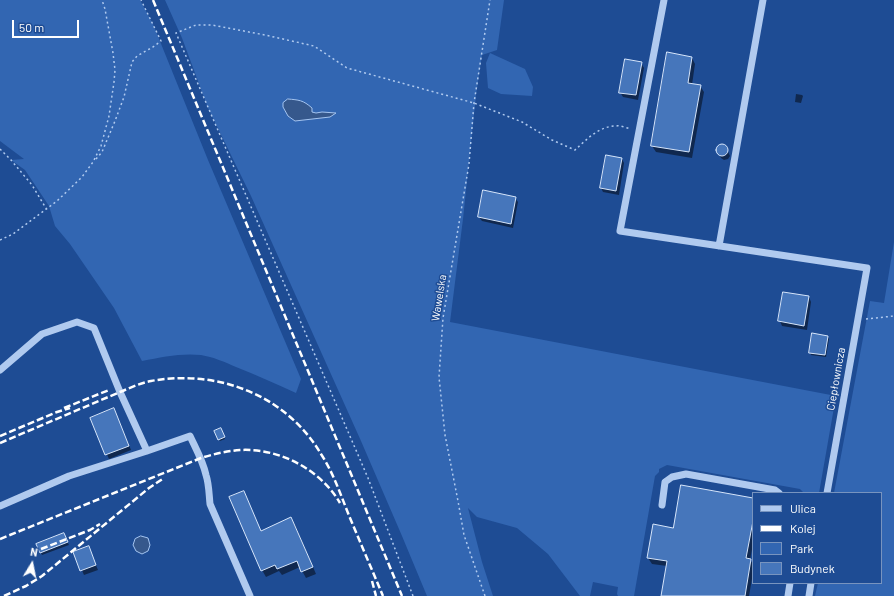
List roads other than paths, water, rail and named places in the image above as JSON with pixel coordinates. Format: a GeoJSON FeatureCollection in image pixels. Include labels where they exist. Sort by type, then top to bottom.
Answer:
{"type":"FeatureCollection","features":[{"type":"Feature","properties":{"kind":"lane"},"geometry":{"type":"LineString","coordinates":[[664,0],[620,231],[719,246],[764,0]]}},
{"type":"Feature","properties":{"kind":"lane","name":"Ciepłownicza"},"geometry":{"type":"LineString","coordinates":[[719,246],[867,268],[827,492]]}},
{"type":"Feature","properties":{"kind":"lane"},"geometry":{"type":"LineString","coordinates":[[0,370],[42,334],[77,322],[94,328],[120,392],[147,452]]}},
{"type":"Feature","properties":{"kind":"lane"},"geometry":{"type":"LineString","coordinates":[[0,506],[69,476],[147,452],[190,436],[201,458],[209,488],[210,504],[250,596]]}},
{"type":"Feature","properties":{"kind":"lane"},"geometry":{"type":"LineString","coordinates":[[662,506],[665,482],[672,477],[686,474],[764,488],[777,492]]}},
{"type":"Feature","properties":{"kind":"lane"},"geometry":{"type":"LineString","coordinates":[[788,596],[790,584]]}},
{"type":"Feature","properties":{"kind":"lane"},"geometry":{"type":"LineString","coordinates":[[809,596],[811,584]]}},
{"type":"Feature","properties":{"kind":"railway"},"geometry":{"type":"LineString","coordinates":[[153,0],[402,596]]}},
{"type":"Feature","properties":{"kind":"railway"},"geometry":{"type":"LineString","coordinates":[[0,443],[131,387],[151,381],[176,378],[201,379],[225,383],[248,391],[269,402],[289,416],[306,433],[321,454],[334,477],[383,596]]}},
{"type":"Feature","properties":{"kind":"railway"},"geometry":{"type":"LineString","coordinates":[[64,408],[109,390]]}},
{"type":"Feature","properties":{"kind":"railway"},"geometry":{"type":"LineString","coordinates":[[0,436],[70,408]]}},
{"type":"Feature","properties":{"kind":"railway"},"geometry":{"type":"LineString","coordinates":[[0,539],[201,458],[235,450],[255,450],[284,457],[297,463],[321,480],[332,491],[340,503]]}},
{"type":"Feature","properties":{"kind":"railway"},"geometry":{"type":"LineString","coordinates":[[4,596],[26,586],[42,576],[149,488],[164,478]]}},
{"type":"Feature","properties":{"kind":"railway"},"geometry":{"type":"LineString","coordinates":[[41,549],[90,530],[100,524]]}},
{"type":"Feature","properties":{"kind":"railway"},"geometry":{"type":"LineString","coordinates":[[372,581],[376,596]]}}]}
